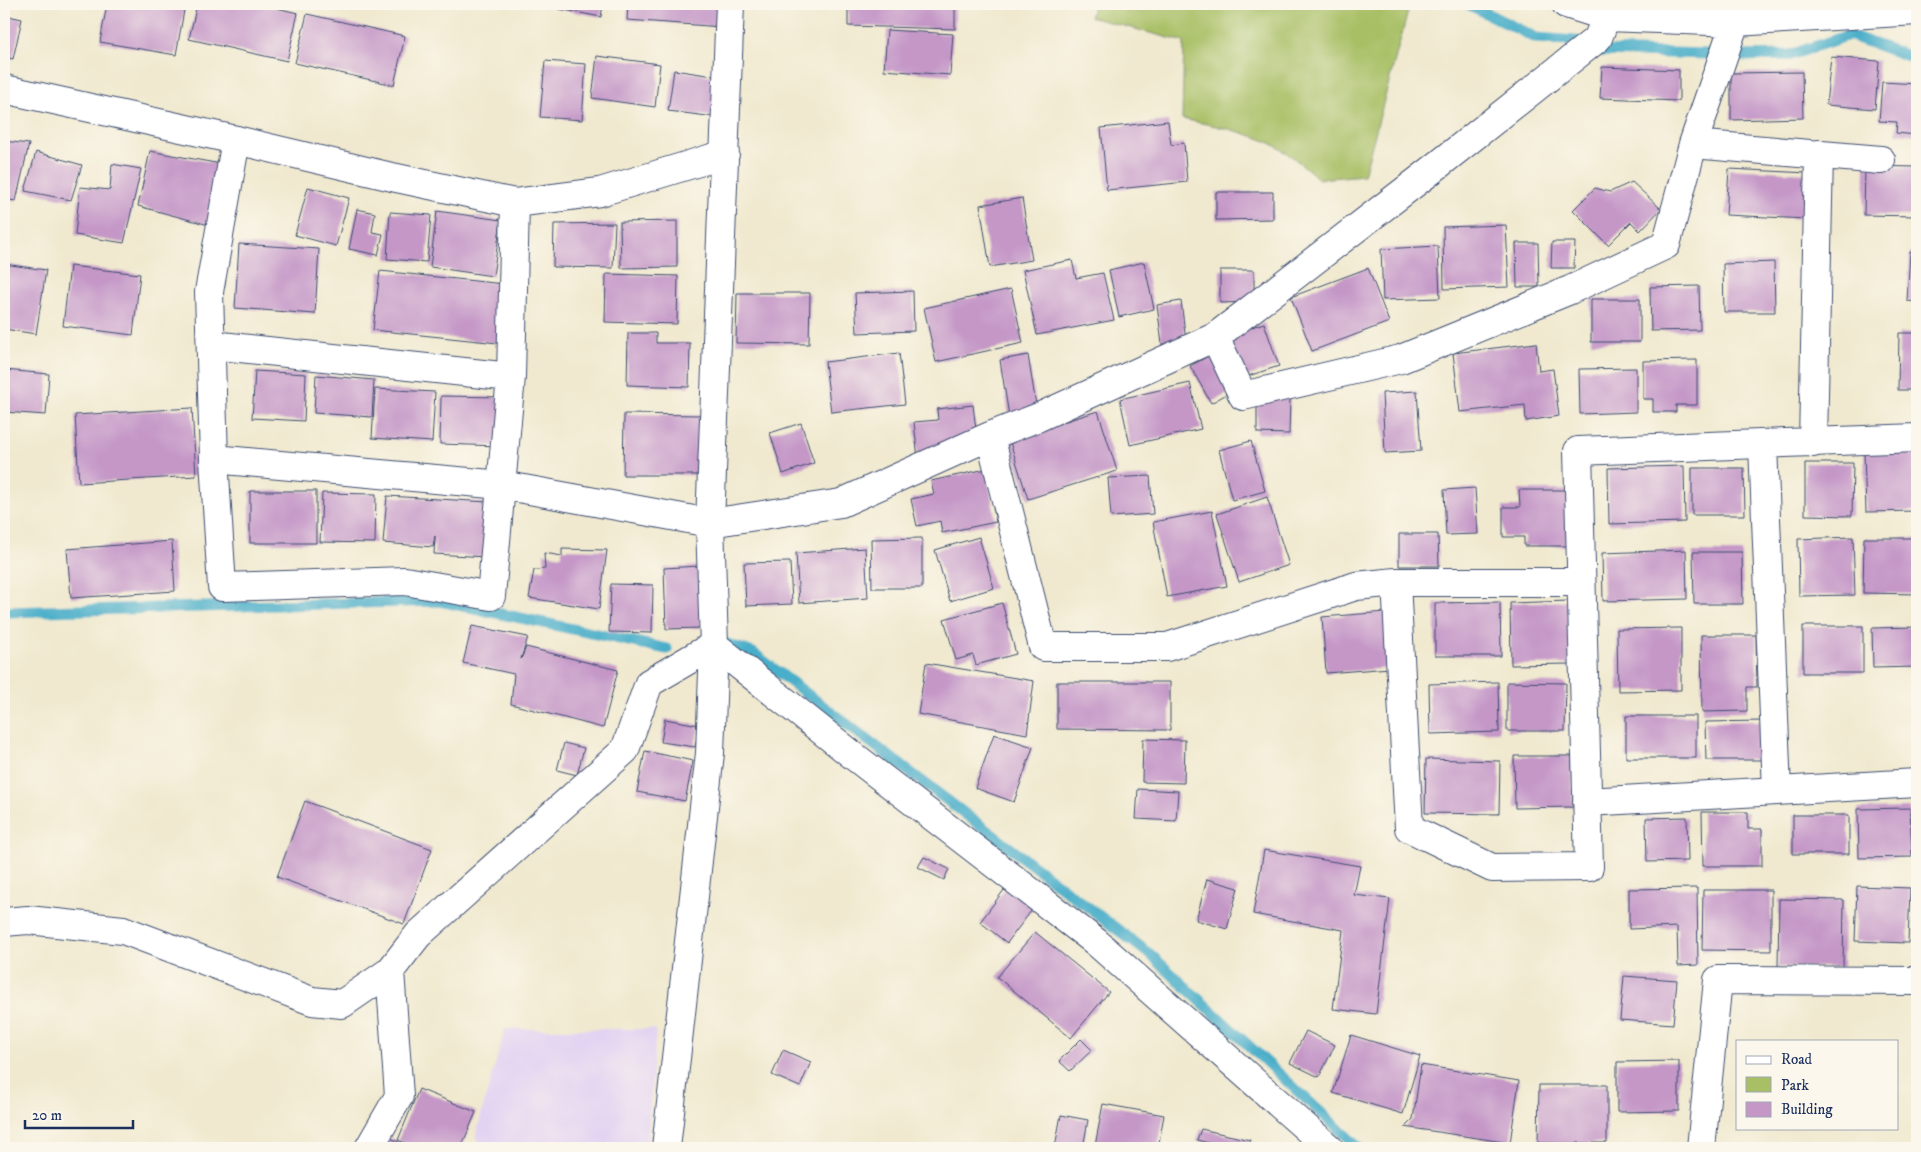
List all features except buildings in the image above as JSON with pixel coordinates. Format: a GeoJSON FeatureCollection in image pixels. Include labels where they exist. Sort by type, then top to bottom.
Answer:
{"type":"FeatureCollection","features":[{"type":"Feature","properties":{"kind":"street"},"geometry":{"type":"LineString","coordinates":[[666,1148],[710,753],[714,645],[710,523],[730,4]]}},
{"type":"Feature","properties":{"kind":"street"},"geometry":{"type":"LineString","coordinates":[[1566,4],[1609,11],[1735,22],[1917,11]]}},
{"type":"Feature","properties":{"kind":"street"},"geometry":{"type":"LineString","coordinates":[[214,459],[502,485],[710,523],[841,503],[990,436],[1039,417],[1215,337],[1428,173],[1598,38],[1609,11]]}},
{"type":"Feature","properties":{"kind":"street"},"geometry":{"type":"LineString","coordinates":[[1215,337],[1243,396],[1401,359],[1570,290],[1666,245],[1693,144],[1735,22]]}},
{"type":"Feature","properties":{"kind":"street"},"geometry":{"type":"LineString","coordinates":[[4,89],[515,203],[600,192],[724,154]]}},
{"type":"Feature","properties":{"kind":"street"},"geometry":{"type":"LineString","coordinates":[[236,140],[209,292],[214,459],[222,587],[405,581],[491,596],[511,377],[515,203]]}},
{"type":"Feature","properties":{"kind":"street"},"geometry":{"type":"LineString","coordinates":[[1693,144],[1881,160]]}},
{"type":"Feature","properties":{"kind":"street"},"geometry":{"type":"LineString","coordinates":[[1813,443],[1819,154]]}},
{"type":"Feature","properties":{"kind":"street"},"geometry":{"type":"LineString","coordinates":[[212,345],[511,377]]}},
{"type":"Feature","properties":{"kind":"street"},"geometry":{"type":"LineString","coordinates":[[990,436],[1042,647],[1167,647],[1356,586],[1396,582],[1581,582]]}},
{"type":"Feature","properties":{"kind":"street"},"geometry":{"type":"LineString","coordinates":[[1396,582],[1409,828],[1492,868],[1589,867],[1578,451],[1917,438]]}},
{"type":"Feature","properties":{"kind":"street"},"geometry":{"type":"LineString","coordinates":[[1763,445],[1777,791]]}},
{"type":"Feature","properties":{"kind":"street"},"geometry":{"type":"LineString","coordinates":[[4,922],[28,920],[123,930],[312,1001],[342,1004],[390,972],[418,935],[625,750],[649,683],[714,645]]}},
{"type":"Feature","properties":{"kind":"street"},"geometry":{"type":"LineString","coordinates":[[714,645],[1096,942],[1330,1148]]}},
{"type":"Feature","properties":{"kind":"street"},"geometry":{"type":"LineString","coordinates":[[1587,802],[1917,783]]}},
{"type":"Feature","properties":{"kind":"street"},"geometry":{"type":"LineString","coordinates":[[369,1148],[399,1096],[390,972]]}},
{"type":"Feature","properties":{"kind":"street"},"geometry":{"type":"LineString","coordinates":[[1701,1148],[1718,980],[1917,981]]}},
{"type":"Feature","properties":{"kind":"shaded area"},"geometry":{"type":"Polygon","coordinates":[[[505,1029],[656,1029],[647,1148],[486,1148],[475,1137],[505,1029]]]}},
{"type":"Feature","properties":{"kind":"green space"},"geometry":{"type":"Polygon","coordinates":[[[1094,4],[1410,4],[1364,175],[1319,179],[1290,156],[1266,141],[1230,129],[1182,119],[1184,42],[1090,17],[1094,4]]]}},
{"type":"Feature","properties":{"kind":"waterway"},"geometry":{"type":"LineString","coordinates":[[1468,4],[1536,38],[1576,41]]}},
{"type":"Feature","properties":{"kind":"waterway"},"geometry":{"type":"LineString","coordinates":[[1736,56],[1790,55],[1849,35],[1917,59]]}},
{"type":"Feature","properties":{"kind":"waterway"},"geometry":{"type":"LineString","coordinates":[[1599,51],[1709,54]]}},
{"type":"Feature","properties":{"kind":"waterway"},"geometry":{"type":"LineString","coordinates":[[4,612],[440,601],[667,649]]}},
{"type":"Feature","properties":{"kind":"waterway"},"geometry":{"type":"LineString","coordinates":[[727,644],[753,653],[1151,955],[1359,1148]]}}]}
